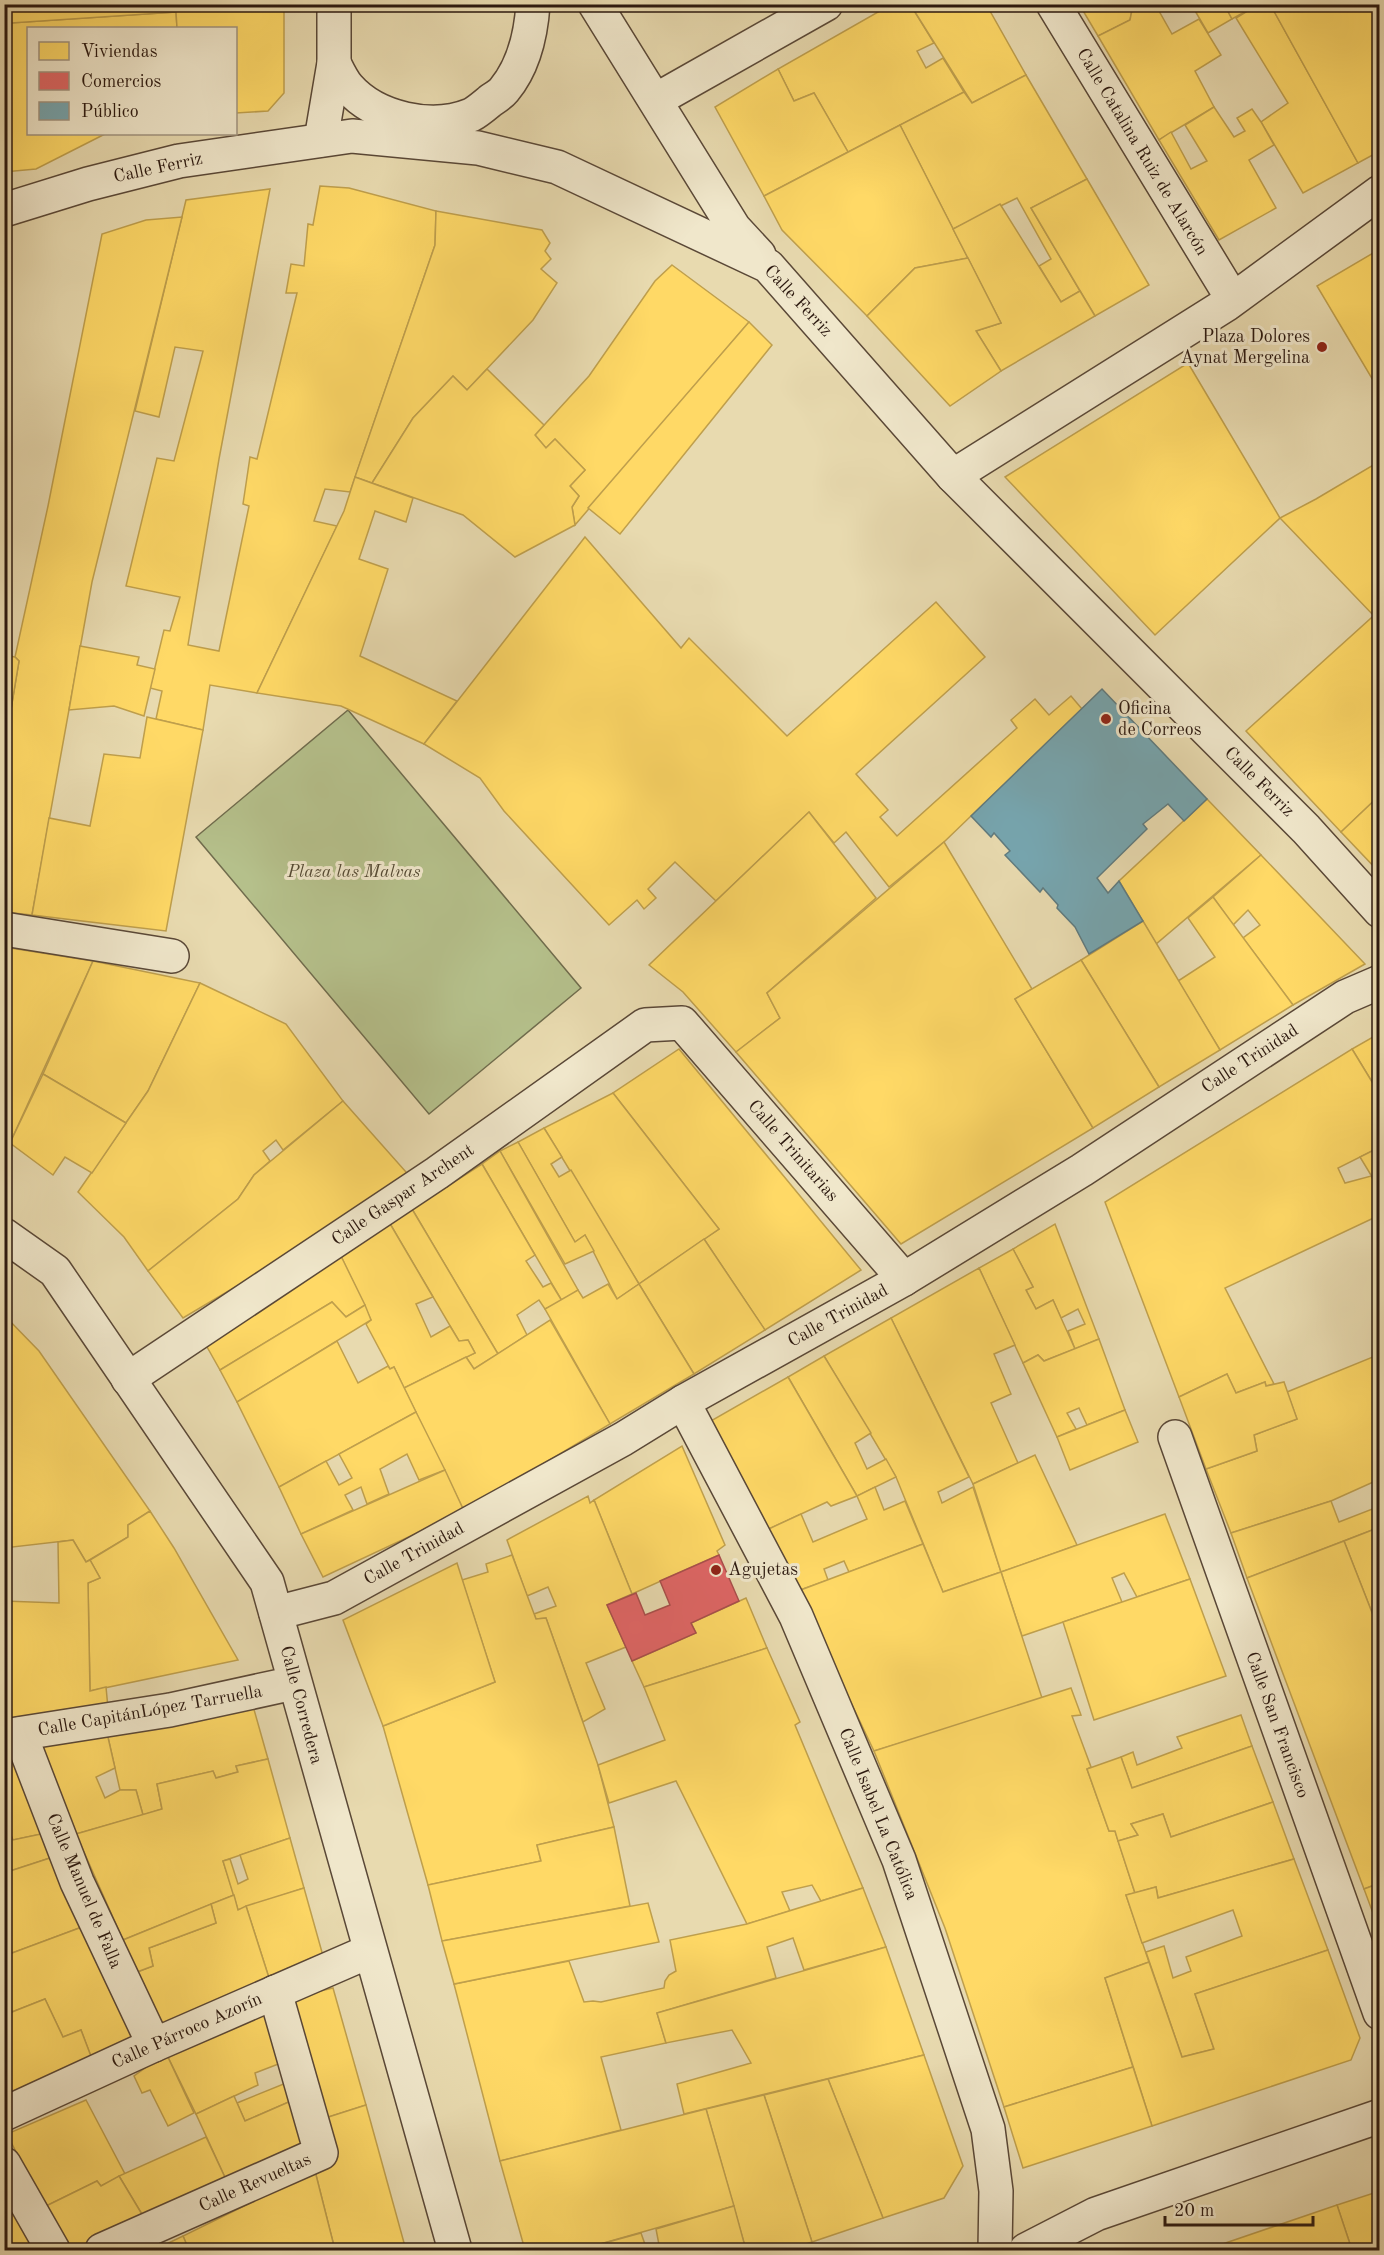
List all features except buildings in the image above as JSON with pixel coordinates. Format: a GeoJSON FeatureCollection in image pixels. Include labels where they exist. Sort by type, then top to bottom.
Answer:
{"type":"FeatureCollection","features":[{"type":"Feature","properties":{"kind":"street"},"geometry":{"type":"LineString","coordinates":[[321,140],[334,63],[334,4]]}},
{"type":"Feature","properties":{"kind":"street"},"geometry":{"type":"LineString","coordinates":[[334,63],[347,86],[361,99],[391,115],[418,121],[443,122],[472,114],[503,91],[516,72],[525,54],[533,4]]}},
{"type":"Feature","properties":{"kind":"street"},"geometry":{"type":"LineString","coordinates":[[596,4],[734,228],[768,266]]}},
{"type":"Feature","properties":{"kind":"street"},"geometry":{"type":"LineString","coordinates":[[656,100],[826,4]]}},
{"type":"Feature","properties":{"kind":"street","name":"Calle Catalina Ruiz de Alarcón"},"geometry":{"type":"LineString","coordinates":[[1053,4],[1232,298]]}},
{"type":"Feature","properties":{"kind":"street","name":"Calle Ferriz"},"geometry":{"type":"LineString","coordinates":[[4,210],[88,184],[179,161],[352,136],[478,148],[557,167],[768,266],[953,476],[1306,829],[1380,911]]}},
{"type":"Feature","properties":{"kind":"street"},"geometry":{"type":"LineString","coordinates":[[953,476],[1217,310],[1380,192]]}},
{"type":"Feature","properties":{"kind":"street"},"geometry":{"type":"LineString","coordinates":[[4,929],[172,956]]}},
{"type":"Feature","properties":{"kind":"street","name":"Calle Trinidad"},"geometry":{"type":"LineString","coordinates":[[276,1613],[334,1598],[623,1439],[683,1402],[904,1279],[1082,1170],[1345,997],[1380,982]]}},
{"type":"Feature","properties":{"kind":"street","name":"Calle Trinitarias"},"geometry":{"type":"LineString","coordinates":[[682,1023],[904,1279]]}},
{"type":"Feature","properties":{"kind":"street","name":"Calle Gaspar Archent"},"geometry":{"type":"LineString","coordinates":[[128,1379],[438,1173],[645,1025],[682,1023]]}},
{"type":"Feature","properties":{"kind":"street","name":"Calle Corredera"},"geometry":{"type":"LineString","coordinates":[[4,1235],[55,1271],[267,1582],[455,2250]]}},
{"type":"Feature","properties":{"kind":"street","name":"Calle Isabel La Católica"},"geometry":{"type":"LineString","coordinates":[[683,1402],[796,1616],[899,1860],[988,2129],[996,2191],[995,2250]]}},
{"type":"Feature","properties":{"kind":"street","name":"Calle San Francisco"},"geometry":{"type":"LineString","coordinates":[[1175,1437],[1380,2013]]}},
{"type":"Feature","properties":{"kind":"street","name":"Calle CapitánLópez Tarruella"},"geometry":{"type":"LineString","coordinates":[[12,1735],[170,1710],[294,1683]]}},
{"type":"Feature","properties":{"kind":"street","name":"Calle Manuel de Falla"},"geometry":{"type":"LineString","coordinates":[[12,1735],[77,1882],[154,2045]]}},
{"type":"Feature","properties":{"kind":"street","name":"Calle Párroco Azorín"},"geometry":{"type":"LineString","coordinates":[[4,2114],[154,2045],[370,1951]]}},
{"type":"Feature","properties":{"kind":"street","name":"Calle Revueltas"},"geometry":{"type":"LineString","coordinates":[[102,2250],[321,2153],[275,1992]]}},
{"type":"Feature","properties":{"kind":"street"},"geometry":{"type":"LineString","coordinates":[[1026,2250],[1096,2214],[1380,2116]]}},
{"type":"Feature","properties":{"kind":"street"},"geometry":{"type":"LineString","coordinates":[[4,2164],[53,2250]]}},
{"type":"Feature","properties":{"kind":"green space","name":"Plaza las Malvas"},"geometry":{"type":"Polygon","coordinates":[[[348,710],[581,988],[429,1114],[196,837],[348,710]]]}},
{"type":"Feature","properties":{"kind":"place","name":"Plaza Dolores Aynat Mergelina"},"geometry":{"type":"Point","coordinates":[1322,347]}},
{"type":"Feature","properties":{"kind":"place","name":"Oficina de Correos"},"geometry":{"type":"Point","coordinates":[1106,719]}},
{"type":"Feature","properties":{"kind":"place","name":"Agujetas"},"geometry":{"type":"Point","coordinates":[716,1570]}}]}
